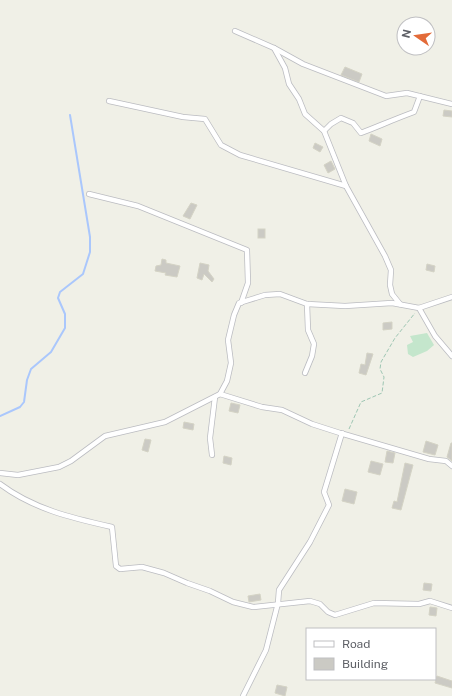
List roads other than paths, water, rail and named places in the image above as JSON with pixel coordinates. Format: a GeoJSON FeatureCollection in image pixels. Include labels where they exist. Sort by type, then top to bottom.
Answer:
{"type":"FeatureCollection","features":[{"type":"Feature","properties":{"kind":"street"},"geometry":{"type":"LineString","coordinates":[[235,31],[274,48],[303,64],[386,96],[392,97],[407,93],[452,104]]}},
{"type":"Feature","properties":{"kind":"street"},"geometry":{"type":"LineString","coordinates":[[274,48],[285,68],[289,84],[299,99],[304,114],[324,131],[346,186],[385,256],[391,270],[390,285],[392,294],[400,304]]}},
{"type":"Feature","properties":{"kind":"street"},"geometry":{"type":"LineString","coordinates":[[324,131],[331,124],[341,118],[353,123],[361,133],[376,125],[389,123],[414,112],[420,96]]}},
{"type":"Feature","properties":{"kind":"street"},"geometry":{"type":"LineString","coordinates":[[109,101],[182,117],[205,119],[221,145],[240,155],[346,186]]}},
{"type":"Feature","properties":{"kind":"street"},"geometry":{"type":"LineString","coordinates":[[0,474],[18,475],[59,467],[71,461],[105,436],[166,422],[220,394],[228,381],[230,369],[228,340],[234,315],[239,303],[241,303],[248,284],[247,250],[138,206],[89,194]]}},
{"type":"Feature","properties":{"kind":"street"},"geometry":{"type":"LineString","coordinates":[[241,303],[265,295],[280,294],[308,304],[345,306],[392,303],[419,308],[452,297]]}},
{"type":"Feature","properties":{"kind":"street"},"geometry":{"type":"LineString","coordinates":[[305,373],[312,356],[314,344],[308,330],[308,304]]}},
{"type":"Feature","properties":{"kind":"street"},"geometry":{"type":"LineString","coordinates":[[419,308],[435,336],[452,356]]}},
{"type":"Feature","properties":{"kind":"street"},"geometry":{"type":"LineString","coordinates":[[220,394],[262,407],[282,410],[312,424],[429,459],[446,461],[452,466]]}},
{"type":"Feature","properties":{"kind":"street"},"geometry":{"type":"LineString","coordinates":[[212,455],[210,438],[215,397]]}},
{"type":"Feature","properties":{"kind":"street"},"geometry":{"type":"LineString","coordinates":[[243,696],[266,650],[278,604],[279,590],[306,548],[329,505],[324,492],[341,433]]}},
{"type":"Feature","properties":{"kind":"street"},"geometry":{"type":"LineString","coordinates":[[0,484],[36,505],[65,517],[112,527],[116,566],[120,569],[142,567],[164,573],[210,591],[233,602],[253,607],[310,601],[320,604],[328,612],[335,615],[374,603],[419,604],[430,601],[452,608]]}},
{"type":"Feature","properties":{"kind":"waterway"},"geometry":{"type":"LineString","coordinates":[[0,416],[20,407],[24,402],[27,380],[31,369],[51,352],[65,328],[65,314],[58,298],[60,292],[83,274],[90,252],[90,237],[70,115]]}}]}
